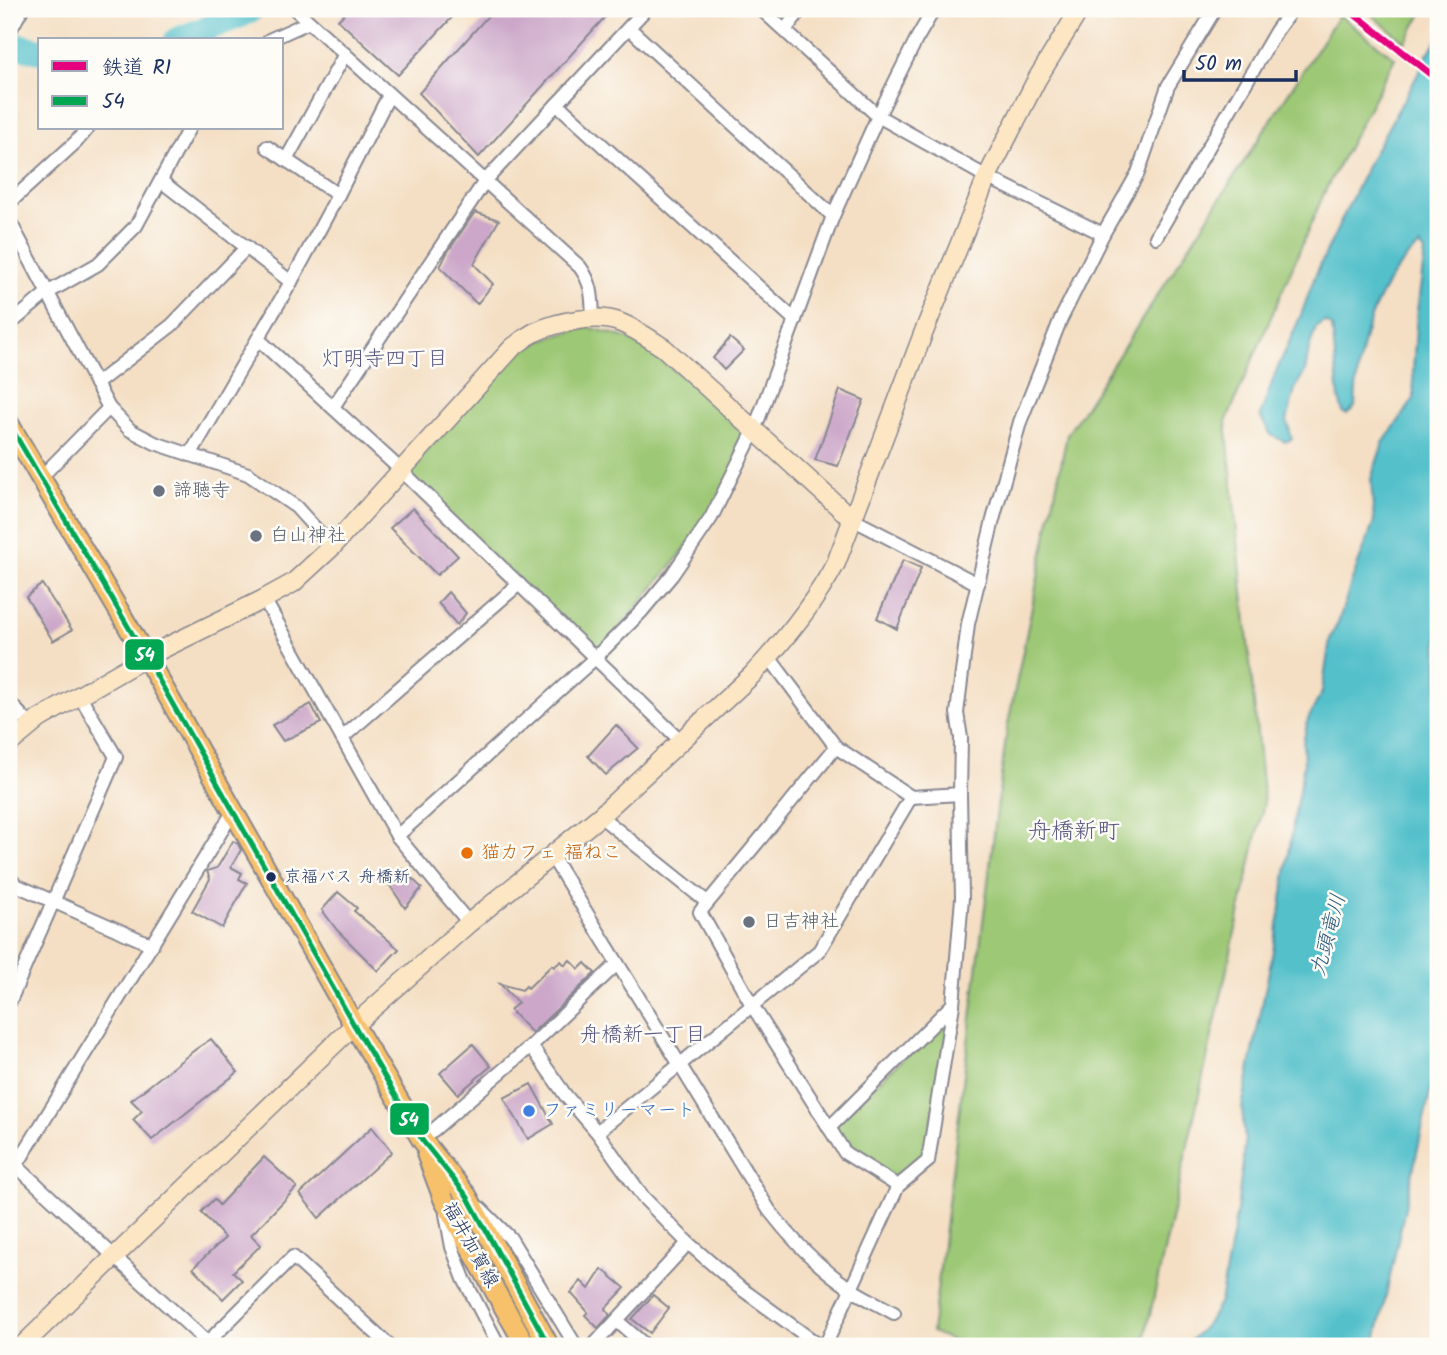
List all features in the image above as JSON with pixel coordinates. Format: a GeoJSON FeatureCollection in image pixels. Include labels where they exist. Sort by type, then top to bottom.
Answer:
{"type":"FeatureCollection","features":[{"type":"Feature","properties":{"kind":"main road","name":"福井加賀線"},"geometry":{"type":"LineString","coordinates":[[9,424],[354,1025],[422,1140],[467,1196],[549,1346]]}},
{"type":"Feature","properties":{"kind":"main road","name":"福井加賀線"},"geometry":{"type":"LineString","coordinates":[[422,1140],[444,1200],[526,1346]]}},
{"type":"Feature","properties":{"kind":"street"},"geometry":{"type":"LineString","coordinates":[[10,29],[22,9]]}},
{"type":"Feature","properties":{"kind":"street"},"geometry":{"type":"LineString","coordinates":[[295,9],[580,267],[591,290],[593,318]]}},
{"type":"Feature","properties":{"kind":"street"},"geometry":{"type":"LineString","coordinates":[[333,407],[485,181],[646,9]]}},
{"type":"Feature","properties":{"kind":"street"},"geometry":{"type":"LineString","coordinates":[[761,9],[878,116],[987,177],[1103,234]]}},
{"type":"Feature","properties":{"kind":"street"},"geometry":{"type":"LineString","coordinates":[[785,30],[801,9]]}},
{"type":"Feature","properties":{"kind":"street"},"geometry":{"type":"LineString","coordinates":[[397,836],[595,657],[640,612],[672,575],[711,518],[754,431],[833,216],[878,116],[934,9]]}},
{"type":"Feature","properties":{"kind":"street"},"geometry":{"type":"LineString","coordinates":[[23,1346],[354,1025],[469,923],[600,816],[769,657],[823,587],[836,563],[923,334],[987,177],[1037,79],[1080,9]]}},
{"type":"Feature","properties":{"kind":"street"},"geometry":{"type":"LineString","coordinates":[[531,1046],[643,1197],[688,1243],[739,1287],[819,1346],[851,1289],[898,1186],[928,1161],[953,1005],[962,898],[961,737],[957,713],[968,624],[1020,422],[1060,321],[1103,234],[1138,173],[1168,86],[1215,9]]}},
{"type":"Feature","properties":{"kind":"street"},"geometry":{"type":"LineString","coordinates":[[1156,237],[1276,31],[1292,9]]}},
{"type":"Feature","properties":{"kind":"street"},"geometry":{"type":"LineString","coordinates":[[273,38],[309,22]]}},
{"type":"Feature","properties":{"kind":"street"},"geometry":{"type":"LineString","coordinates":[[629,28],[833,216]]}},
{"type":"Feature","properties":{"kind":"street"},"geometry":{"type":"LineString","coordinates":[[286,160],[345,54]]}},
{"type":"Feature","properties":{"kind":"street"},"geometry":{"type":"LineString","coordinates":[[190,455],[291,282],[389,95]]}},
{"type":"Feature","properties":{"kind":"street"},"geometry":{"type":"LineString","coordinates":[[557,104],[795,320]]}},
{"type":"Feature","properties":{"kind":"street"},"geometry":{"type":"LineString","coordinates":[[9,203],[86,130]]}},
{"type":"Feature","properties":{"kind":"street"},"geometry":{"type":"LineString","coordinates":[[9,324],[47,293],[98,264],[136,226],[188,130]]}},
{"type":"Feature","properties":{"kind":"street"},"geometry":{"type":"LineString","coordinates":[[267,147],[338,195]]}},
{"type":"Feature","properties":{"kind":"street"},"geometry":{"type":"LineString","coordinates":[[161,180],[291,282]]}},
{"type":"Feature","properties":{"kind":"street"},"geometry":{"type":"LineString","coordinates":[[9,220],[109,408],[130,430],[155,443],[248,474],[296,507],[332,547]]}},
{"type":"Feature","properties":{"kind":"street"},"geometry":{"type":"LineString","coordinates":[[96,384],[172,325],[247,247]]}},
{"type":"Feature","properties":{"kind":"street"},"geometry":{"type":"LineString","coordinates":[[9,744],[31,726],[145,657],[293,583],[332,547],[512,348],[533,333],[559,324],[593,318],[619,321],[664,348],[852,519],[978,584]]}},
{"type":"Feature","properties":{"kind":"street"},"geometry":{"type":"LineString","coordinates":[[258,339],[402,471],[681,741]]}},
{"type":"Feature","properties":{"kind":"street"},"geometry":{"type":"LineString","coordinates":[[40,478],[109,408]]}},
{"type":"Feature","properties":{"kind":"street"},"geometry":{"type":"LineString","coordinates":[[342,738],[519,584]]}},
{"type":"Feature","properties":{"kind":"street"},"geometry":{"type":"LineString","coordinates":[[264,599],[397,836],[469,923]]}},
{"type":"Feature","properties":{"kind":"street"},"geometry":{"type":"LineString","coordinates":[[769,657],[836,747],[911,797],[960,793]]}},
{"type":"Feature","properties":{"kind":"street"},"geometry":{"type":"LineString","coordinates":[[9,1003],[116,757],[80,696]]}},
{"type":"Feature","properties":{"kind":"street"},"geometry":{"type":"LineString","coordinates":[[9,702],[31,726]]}},
{"type":"Feature","properties":{"kind":"street"},"geometry":{"type":"LineString","coordinates":[[836,747],[699,912],[752,1005],[845,1153],[898,1186]]}},
{"type":"Feature","properties":{"kind":"street"},"geometry":{"type":"LineString","coordinates":[[597,1132],[819,951],[911,797]]}},
{"type":"Feature","properties":{"kind":"street"},"geometry":{"type":"LineString","coordinates":[[233,812],[152,945],[12,1162],[207,1345],[293,1258],[390,1346]]}},
{"type":"Feature","properties":{"kind":"street"},"geometry":{"type":"LineString","coordinates":[[600,816],[707,902]]}},
{"type":"Feature","properties":{"kind":"street"},"geometry":{"type":"LineString","coordinates":[[551,855],[679,1065],[789,1236],[812,1259],[851,1289],[894,1313]]}},
{"type":"Feature","properties":{"kind":"street"},"geometry":{"type":"LineString","coordinates":[[9,878],[16,885],[152,945]]}},
{"type":"Feature","properties":{"kind":"street"},"geometry":{"type":"LineString","coordinates":[[422,1140],[531,1046],[617,964]]}},
{"type":"Feature","properties":{"kind":"street"},"geometry":{"type":"LineString","coordinates":[[829,1128],[953,1005]]}},
{"type":"Feature","properties":{"kind":"street"},"geometry":{"type":"LineString","coordinates":[[467,1196],[510,1238],[576,1346]]}},
{"type":"Feature","properties":{"kind":"street"},"geometry":{"type":"LineString","coordinates":[[444,1200],[452,1247],[464,1279],[499,1346]]}},
{"type":"Feature","properties":{"kind":"street"},"geometry":{"type":"LineString","coordinates":[[593,1346],[688,1243]]}},
{"type":"Feature","properties":{"kind":"street"},"geometry":{"type":"LineString","coordinates":[[617,1321],[646,1346]]}},
{"type":"Feature","properties":{"kind":"green space"},"geometry":{"type":"Polygon","coordinates":[[[1364,9],[1425,9],[1405,42],[1364,9]]]}},
{"type":"Feature","properties":{"kind":"green space"},"geometry":{"type":"Polygon","coordinates":[[[1339,15],[1395,58],[1325,191],[1226,422],[1264,803],[1143,1346],[964,1346],[932,1332],[1007,729],[1067,435],[1339,15]]]}},
{"type":"Feature","properties":{"kind":"green space"},"geometry":{"type":"Polygon","coordinates":[[[588,327],[627,338],[646,349],[754,431],[711,518],[595,658],[406,474],[512,348],[588,327]]]}},
{"type":"Feature","properties":{"kind":"green space"},"geometry":{"type":"Polygon","coordinates":[[[951,1014],[925,1159],[898,1186],[845,1153],[829,1128],[951,1014]]]}},
{"type":"Feature","properties":{"kind":"water","name":"九頭竜川"},"geometry":{"type":"Polygon","coordinates":[[[1438,39],[1438,1056],[1375,1346],[1186,1346],[1209,1321],[1220,1302],[1237,1210],[1245,1145],[1242,1107],[1279,920],[1304,763],[1303,743],[1308,719],[1322,692],[1330,639],[1374,522],[1371,479],[1383,443],[1414,399],[1417,311],[1425,252],[1420,246],[1404,261],[1379,298],[1359,362],[1355,407],[1347,414],[1343,413],[1332,326],[1325,322],[1316,328],[1305,372],[1295,389],[1287,421],[1292,439],[1285,442],[1271,435],[1260,416],[1315,276],[1372,156],[1438,39]]]}},
{"type":"Feature","properties":{"kind":"building"},"geometry":{"type":"Polygon","coordinates":[[[349,9],[460,9],[398,75],[338,20],[349,9]]]}},
{"type":"Feature","properties":{"kind":"building"},"geometry":{"type":"Polygon","coordinates":[[[494,9],[612,9],[479,157],[419,93],[494,9]]]}},
{"type":"Feature","properties":{"kind":"building"},"geometry":{"type":"Polygon","coordinates":[[[475,212],[499,220],[474,264],[493,284],[477,304],[440,267],[475,212]]]}},
{"type":"Feature","properties":{"kind":"building"},"geometry":{"type":"Polygon","coordinates":[[[730,338],[744,350],[724,370],[713,358],[730,338]]]}},
{"type":"Feature","properties":{"kind":"building"},"geometry":{"type":"Polygon","coordinates":[[[840,390],[864,400],[838,466],[815,460],[840,390]]]}},
{"type":"Feature","properties":{"kind":"building"},"geometry":{"type":"Polygon","coordinates":[[[413,508],[458,556],[437,575],[390,528],[413,508]]]}},
{"type":"Feature","properties":{"kind":"building"},"geometry":{"type":"Polygon","coordinates":[[[903,560],[921,568],[897,629],[877,618],[903,560]]]}},
{"type":"Feature","properties":{"kind":"building"},"geometry":{"type":"Polygon","coordinates":[[[42,584],[72,630],[53,641],[26,597],[42,584]]]}},
{"type":"Feature","properties":{"kind":"building"},"geometry":{"type":"Polygon","coordinates":[[[448,592],[466,613],[457,625],[438,603],[448,592]]]}},
{"type":"Feature","properties":{"kind":"building"},"geometry":{"type":"Polygon","coordinates":[[[311,704],[321,723],[283,741],[272,725],[311,704]]]}},
{"type":"Feature","properties":{"kind":"building"},"geometry":{"type":"Polygon","coordinates":[[[616,725],[638,748],[606,775],[588,756],[616,725]]]}},
{"type":"Feature","properties":{"kind":"building"},"geometry":{"type":"Polygon","coordinates":[[[233,841],[241,850],[231,867],[242,873],[239,879],[247,883],[222,928],[192,911],[210,879],[207,871],[217,868],[233,841]]]}},
{"type":"Feature","properties":{"kind":"building"},"geometry":{"type":"Polygon","coordinates":[[[402,869],[422,888],[405,908],[389,884],[402,869]]]}},
{"type":"Feature","properties":{"kind":"building"},"geometry":{"type":"Polygon","coordinates":[[[338,892],[357,908],[354,911],[399,949],[378,971],[337,930],[322,910],[338,892]]]}},
{"type":"Feature","properties":{"kind":"building"},"geometry":{"type":"Polygon","coordinates":[[[570,960],[579,969],[585,963],[595,973],[532,1033],[510,1010],[518,1003],[500,984],[522,990],[526,986],[528,988],[552,965],[554,967],[561,961],[565,965],[570,960]]]}},
{"type":"Feature","properties":{"kind":"building"},"geometry":{"type":"Polygon","coordinates":[[[211,1039],[238,1072],[152,1140],[133,1120],[142,1111],[131,1100],[211,1039]]]}},
{"type":"Feature","properties":{"kind":"building"},"geometry":{"type":"Polygon","coordinates":[[[473,1044],[491,1066],[458,1094],[440,1073],[473,1044]]]}},
{"type":"Feature","properties":{"kind":"building"},"geometry":{"type":"Polygon","coordinates":[[[531,1084],[553,1124],[528,1139],[504,1098],[531,1084]]]}},
{"type":"Feature","properties":{"kind":"building"},"geometry":{"type":"Polygon","coordinates":[[[372,1127],[392,1152],[319,1218],[300,1194],[372,1127]]]}},
{"type":"Feature","properties":{"kind":"building"},"geometry":{"type":"Polygon","coordinates":[[[264,1157],[297,1187],[251,1235],[261,1245],[233,1272],[242,1280],[223,1299],[193,1268],[225,1238],[201,1212],[214,1199],[219,1205],[264,1157]]]}},
{"type":"Feature","properties":{"kind":"building"},"geometry":{"type":"Polygon","coordinates":[[[602,1269],[625,1288],[605,1309],[610,1315],[598,1328],[585,1315],[588,1312],[571,1293],[581,1281],[589,1289],[602,1269]]]}},
{"type":"Feature","properties":{"kind":"building"},"geometry":{"type":"Polygon","coordinates":[[[653,1295],[669,1308],[650,1333],[632,1319],[653,1295]]]}},
{"type":"Feature","properties":{"kind":"waterway"},"geometry":{"type":"LineString","coordinates":[[182,38],[251,9]]}},
{"type":"Feature","properties":{"kind":"waterway"},"geometry":{"type":"LineString","coordinates":[[9,44],[38,51]]}},
{"type":"Feature","properties":{"kind":"rail line","name":"R1"},"geometry":{"type":"LineString","coordinates":[[1348,9],[1438,80]]}},
{"type":"Feature","properties":{"kind":"transit line","name":"54"},"geometry":{"type":"LineString","coordinates":[[9,424],[146,657],[354,1025],[422,1140],[467,1196],[549,1346]]}},
{"type":"Feature","properties":{"kind":"place","name":"諦聴寺"},"geometry":{"type":"Point","coordinates":[159,491]}},
{"type":"Feature","properties":{"kind":"place","name":"白山神社"},"geometry":{"type":"Point","coordinates":[256,536]}},
{"type":"Feature","properties":{"kind":"place","name":"猫カフェ 福ねこ"},"geometry":{"type":"Point","coordinates":[467,853]}},
{"type":"Feature","properties":{"kind":"place","name":"京福バス 舟橋新"},"geometry":{"type":"Point","coordinates":[271,877]}},
{"type":"Feature","properties":{"kind":"place","name":"日吉神社"},"geometry":{"type":"Point","coordinates":[749,922]}},
{"type":"Feature","properties":{"kind":"place","name":"ファミリーマート"},"geometry":{"type":"Point","coordinates":[529,1111]}},
{"type":"Feature","properties":{"kind":"district","name":"灯明寺四丁目"},"geometry":{"type":"Point","coordinates":[385,359]}},
{"type":"Feature","properties":{"kind":"district","name":"舟橋新町"},"geometry":{"type":"Point","coordinates":[1074,832]}},
{"type":"Feature","properties":{"kind":"district","name":"舟橋新一丁目"},"geometry":{"type":"Point","coordinates":[643,1035]}}]}
